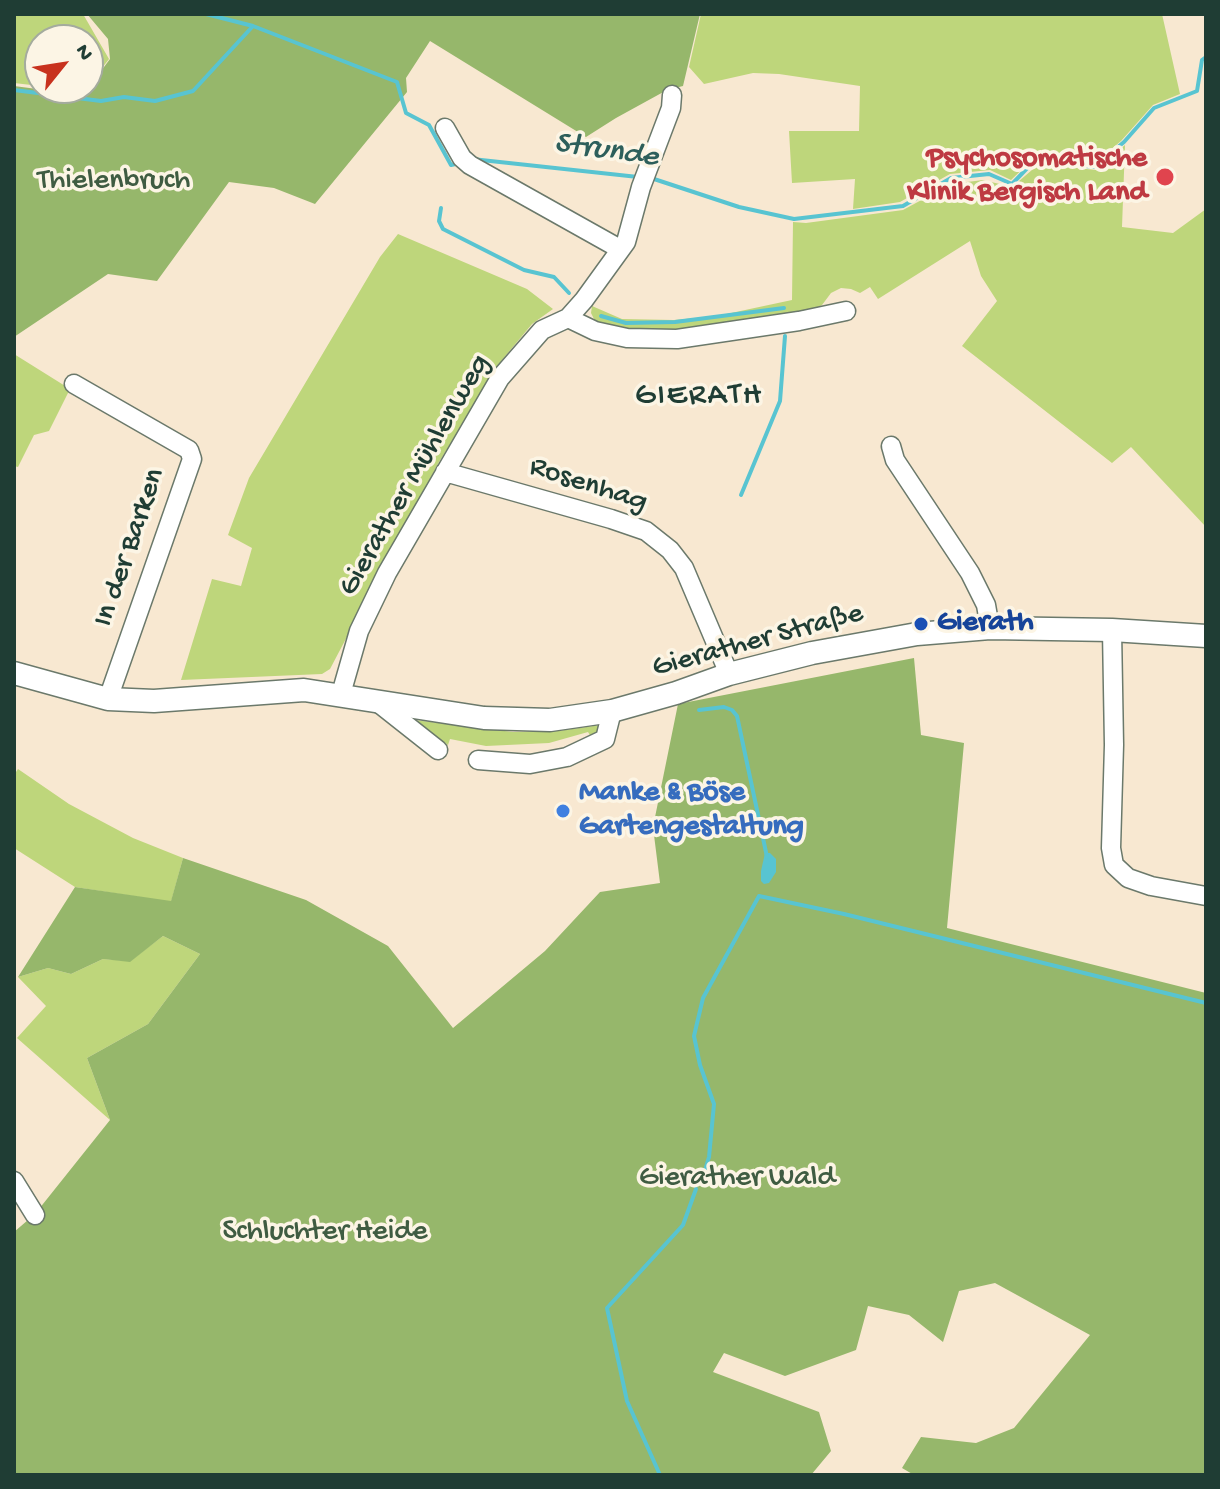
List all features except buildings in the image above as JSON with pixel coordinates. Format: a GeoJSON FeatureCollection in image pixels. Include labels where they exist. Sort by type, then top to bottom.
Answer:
{"type":"FeatureCollection","features":[{"type":"Feature","properties":{"kind":"street","name":"Gierather Mühlenweg"},"geometry":{"type":"LineString","coordinates":[[341,694],[359,631],[387,573],[500,378],[542,330],[568,318],[584,300],[628,235],[641,187],[671,108],[672,95]]}},
{"type":"Feature","properties":{"kind":"street"},"geometry":{"type":"LineString","coordinates":[[445,128],[466,162],[620,249]]}},
{"type":"Feature","properties":{"kind":"street"},"geometry":{"type":"LineString","coordinates":[[568,318],[595,331],[627,338],[677,339],[846,311]]}},
{"type":"Feature","properties":{"kind":"street","name":"In der Barken"},"geometry":{"type":"LineString","coordinates":[[74,384],[189,450],[192,459],[108,699]]}},
{"type":"Feature","properties":{"kind":"street"},"geometry":{"type":"LineString","coordinates":[[891,446],[895,460],[970,573],[986,605],[990,628]]}},
{"type":"Feature","properties":{"kind":"street","name":"Rosenhag"},"geometry":{"type":"LineString","coordinates":[[445,472],[621,521],[646,531],[670,550],[684,568],[729,674]]}},
{"type":"Feature","properties":{"kind":"street","name":"Gierather Straße"},"geometry":{"type":"LineString","coordinates":[[14,673],[108,699],[154,701],[304,690],[484,718],[550,720],[612,711],[729,674],[812,653],[917,634],[990,628],[1112,630],[1206,636]]}},
{"type":"Feature","properties":{"kind":"street"},"geometry":{"type":"LineString","coordinates":[[1112,630],[1114,745],[1111,848],[1114,865],[1128,878],[1151,886],[1206,896]]}},
{"type":"Feature","properties":{"kind":"street","name":"Gierather Straße"},"geometry":{"type":"LineString","coordinates":[[374,699],[438,750]]}},
{"type":"Feature","properties":{"kind":"street"},"geometry":{"type":"LineString","coordinates":[[478,760],[530,764],[567,757],[605,739],[612,711]]}},
{"type":"Feature","properties":{"kind":"street"},"geometry":{"type":"LineString","coordinates":[[14,1181],[35,1215]]}},
{"type":"Feature","properties":{"kind":"green space"},"geometry":{"type":"Polygon","coordinates":[[[14,14],[83,14],[89,24],[24,24],[24,84],[14,83],[14,14]]]}},
{"type":"Feature","properties":{"kind":"green space","name":"Thielenbruch"},"geometry":{"type":"Polygon","coordinates":[[[87,14],[700,14],[683,86],[667,90],[586,137],[430,41],[406,78],[407,92],[315,204],[274,188],[229,182],[157,281],[108,274],[14,337],[14,86],[24,87],[24,104],[104,104],[104,67],[110,59],[108,39],[104,34],[104,24],[95,24],[87,14]]]}},
{"type":"Feature","properties":{"kind":"green space"},"geometry":{"type":"Polygon","coordinates":[[[701,14],[1162,14],[1180,94],[1153,105],[1121,141],[1092,165],[1034,158],[1011,180],[990,170],[950,174],[900,202],[853,209],[855,179],[792,183],[789,131],[859,131],[860,86],[753,73],[704,84],[689,67],[701,14]]]}},
{"type":"Feature","properties":{"kind":"green space"},"geometry":{"type":"Polygon","coordinates":[[[1125,145],[1122,227],[1173,233],[1206,209],[1206,527],[1131,447],[1112,463],[962,346],[997,301],[981,276],[970,241],[878,299],[870,287],[860,293],[841,288],[812,311],[689,329],[614,329],[595,321],[591,313],[592,306],[622,319],[674,320],[717,316],[792,300],[793,222],[806,223],[903,210],[951,184],[983,180],[1012,187],[1039,164],[1096,170],[1125,145]]]}},
{"type":"Feature","properties":{"kind":"green space"},"geometry":{"type":"Polygon","coordinates":[[[398,234],[527,289],[553,309],[532,324],[502,360],[439,462],[330,669],[322,674],[181,680],[212,579],[241,586],[252,548],[228,535],[249,478],[380,257],[398,234]]]}},
{"type":"Feature","properties":{"kind":"green space"},"geometry":{"type":"Polygon","coordinates":[[[14,354],[70,389],[49,431],[34,435],[18,467],[14,466],[14,354]]]}},
{"type":"Feature","properties":{"kind":"green space","name":"Schluchter Heide"},"geometry":{"type":"Polygon","coordinates":[[[914,658],[921,735],[964,743],[947,928],[1206,993],[1206,1475],[914,1475],[902,1468],[921,1437],[976,1443],[1014,1428],[1090,1335],[995,1283],[959,1291],[943,1342],[909,1315],[868,1306],[856,1350],[785,1376],[724,1353],[713,1372],[819,1412],[831,1451],[811,1475],[14,1475],[14,1232],[35,1214],[110,1120],[87,1058],[148,1024],[200,954],[163,936],[130,962],[103,959],[71,974],[48,968],[18,977],[75,887],[171,901],[183,858],[306,900],[388,946],[453,1028],[545,951],[600,892],[660,883],[653,827],[678,704],[914,658]]]}},
{"type":"Feature","properties":{"kind":"green space"},"geometry":{"type":"Polygon","coordinates":[[[414,720],[513,732],[557,731],[601,725],[603,730],[593,740],[588,732],[549,743],[486,746],[450,739],[448,745],[414,720]]]}},
{"type":"Feature","properties":{"kind":"green space"},"geometry":{"type":"Polygon","coordinates":[[[18,769],[69,804],[133,838],[183,858],[171,902],[75,887],[14,848],[14,775],[18,769]]]}},
{"type":"Feature","properties":{"kind":"green space"},"geometry":{"type":"Polygon","coordinates":[[[163,936],[200,954],[148,1024],[87,1058],[110,1120],[17,1038],[46,1006],[18,977],[48,968],[71,974],[103,959],[130,961],[163,936]]]}},
{"type":"Feature","properties":{"kind":"water"},"geometry":{"type":"Polygon","coordinates":[[[765,853],[776,859],[776,872],[769,883],[764,884],[761,871],[765,853]]]}},
{"type":"Feature","properties":{"kind":"waterway"},"geometry":{"type":"LineString","coordinates":[[206,14],[253,26]]}},
{"type":"Feature","properties":{"kind":"waterway","name":"Strunde"},"geometry":{"type":"LineString","coordinates":[[14,90],[101,101],[124,97],[155,101],[193,91],[253,26],[397,82],[406,113],[429,125],[451,165],[460,163]]}},
{"type":"Feature","properties":{"kind":"waterway","name":"Strunde"},"geometry":{"type":"LineString","coordinates":[[651,178],[739,207],[794,219],[903,206],[951,178],[989,174],[1012,184],[1035,160],[1094,167],[1124,142],[1154,108],[1197,91],[1202,60],[1206,57]]}},
{"type":"Feature","properties":{"kind":"waterway","name":"Strunde"},"geometry":{"type":"LineString","coordinates":[[472,159],[638,177]]}},
{"type":"Feature","properties":{"kind":"waterway"},"geometry":{"type":"LineString","coordinates":[[441,208],[439,221],[443,229],[524,270],[554,277],[569,293]]}},
{"type":"Feature","properties":{"kind":"waterway"},"geometry":{"type":"LineString","coordinates":[[601,316],[626,323],[675,322],[784,308]]}},
{"type":"Feature","properties":{"kind":"waterway"},"geometry":{"type":"LineString","coordinates":[[741,495],[780,401],[785,336]]}},
{"type":"Feature","properties":{"kind":"waterway"},"geometry":{"type":"LineString","coordinates":[[699,710],[724,707],[737,716],[767,857]]}},
{"type":"Feature","properties":{"kind":"waterway"},"geometry":{"type":"LineString","coordinates":[[702,1180],[709,1157],[714,1104],[700,1065],[694,1036],[703,998],[759,896],[1206,1003]]}},
{"type":"Feature","properties":{"kind":"waterway"},"geometry":{"type":"LineString","coordinates":[[660,1475],[627,1401],[607,1308],[683,1225],[696,1189]]}},
{"type":"Feature","properties":{"kind":"place","name":"Psychosomatische Klinik Bergisch Land"},"geometry":{"type":"Point","coordinates":[1165,177]}},
{"type":"Feature","properties":{"kind":"place","name":"Gierath"},"geometry":{"type":"Point","coordinates":[921,624]}},
{"type":"Feature","properties":{"kind":"place","name":"Manke & Böse Gartengestaltung"},"geometry":{"type":"Point","coordinates":[563,811]}},
{"type":"Feature","properties":{"kind":"district","name":"GIERATH"},"geometry":{"type":"Point","coordinates":[699,397]}},
{"type":"Feature","properties":{"kind":"park label","name":"Gierather Wald"},"geometry":{"type":"Point","coordinates":[737,1179]}}]}
